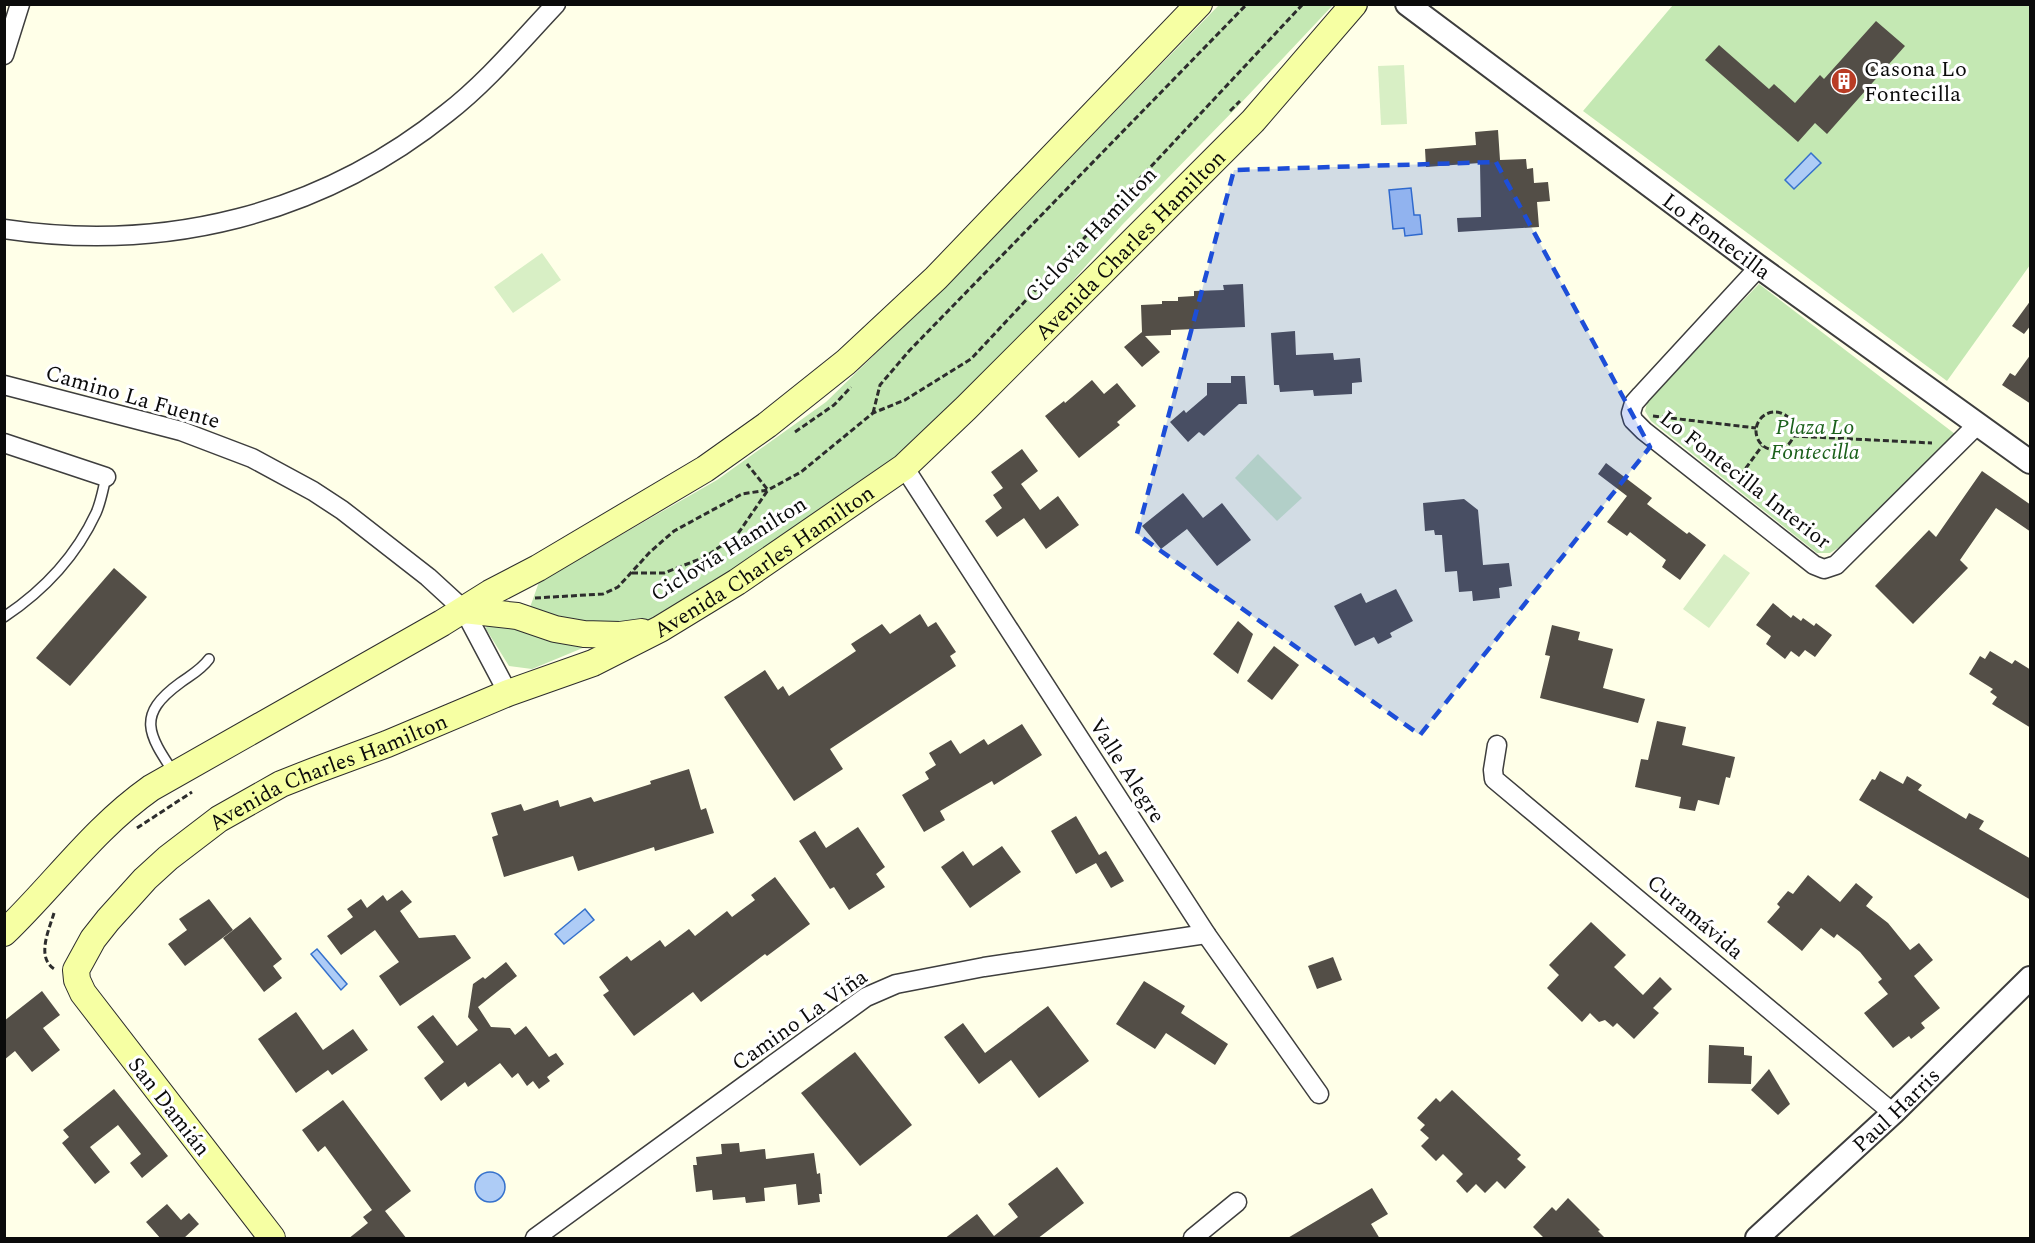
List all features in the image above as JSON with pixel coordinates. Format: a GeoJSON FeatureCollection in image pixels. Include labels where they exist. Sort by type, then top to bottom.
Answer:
{"type":"FeatureCollection","features":[{"type":"Feature","properties":{"kind":"main road","name":"Avenida Charles Hamilton"},"geometry":{"type":"LineString","coordinates":[[76,975],[93,939],[123,902],[168,858],[219,819],[281,784],[387,744],[508,693],[593,663],[660,629],[737,582],[904,467],[1254,121],[1354,4]]}},
{"type":"Feature","properties":{"kind":"main road"},"geometry":{"type":"LineString","coordinates":[[4,933],[108,821],[136,798],[174,773],[464,610],[490,593],[540,578],[735,449],[814,388],[892,321],[936,278],[1196,6]]}},
{"type":"Feature","properties":{"kind":"main road"},"geometry":{"type":"LineString","coordinates":[[525,605],[526,581],[540,578]]}},
{"type":"Feature","properties":{"kind":"main road"},"geometry":{"type":"LineString","coordinates":[[464,610],[525,605],[555,629],[584,634],[620,635],[660,629]]}},
{"type":"Feature","properties":{"kind":"main road","name":"San Damián"},"geometry":{"type":"LineString","coordinates":[[76,975],[83,993],[272,1239]]}},
{"type":"Feature","properties":{"kind":"street"},"geometry":{"type":"LineString","coordinates":[[4,55],[20,4]]}},
{"type":"Feature","properties":{"kind":"street"},"geometry":{"type":"LineString","coordinates":[[4,229],[71,237],[148,235],[225,222],[295,201],[360,171],[420,134],[475,89],[556,4]]}},
{"type":"Feature","properties":{"kind":"street","name":"Lo Fontecilla"},"geometry":{"type":"LineString","coordinates":[[1407,4],[1759,267],[2031,462]]}},
{"type":"Feature","properties":{"kind":"street","name":"Lo Fontecilla Interior"},"geometry":{"type":"LineString","coordinates":[[1759,267],[1641,395],[1634,403],[1631,413],[1633,420],[1644,431],[1814,565],[1824,569],[1836,565],[1977,425]]}},
{"type":"Feature","properties":{"kind":"street","name":"Camino La Fuente"},"geometry":{"type":"LineString","coordinates":[[4,385],[181,431],[252,458],[313,491],[342,510],[428,578],[464,610],[508,693]]}},
{"type":"Feature","properties":{"kind":"street"},"geometry":{"type":"LineString","coordinates":[[4,443],[106,477]]}},
{"type":"Feature","properties":{"kind":"street","name":"Valle Alegre"},"geometry":{"type":"LineString","coordinates":[[904,467],[1206,934],[1319,1094]]}},
{"type":"Feature","properties":{"kind":"street","name":"Curamávida"},"geometry":{"type":"LineString","coordinates":[[1497,745],[1494,779],[1893,1113]]}},
{"type":"Feature","properties":{"kind":"street","name":"Camino La Viña"},"geometry":{"type":"LineString","coordinates":[[535,1239],[866,997],[896,984],[984,967],[1206,934]]}},
{"type":"Feature","properties":{"kind":"street","name":"Paul Harris"},"geometry":{"type":"LineString","coordinates":[[1757,1239],[1893,1113],[2031,978]]}},
{"type":"Feature","properties":{"kind":"street"},"geometry":{"type":"LineString","coordinates":[[1192,1239],[1237,1202]]}},
{"type":"Feature","properties":{"kind":"lane"},"geometry":{"type":"LineString","coordinates":[[4,617],[35,594],[69,557],[97,511],[106,477]]}},
{"type":"Feature","properties":{"kind":"lane"},"geometry":{"type":"LineString","coordinates":[[174,773],[154,743],[149,719],[160,699],[201,669],[209,659]]}},
{"type":"Feature","properties":{"kind":"path"},"geometry":{"type":"LineString","coordinates":[[873,413],[880,385],[909,351],[1247,4]]}},
{"type":"Feature","properties":{"kind":"path"},"geometry":{"type":"LineString","coordinates":[[525,605],[603,594],[618,587],[650,552],[674,531],[742,494],[768,490],[801,472],[873,413],[905,400],[971,359],[1303,4]]}},
{"type":"Feature","properties":{"kind":"path"},"geometry":{"type":"LineString","coordinates":[[1227,115],[1242,98]]}},
{"type":"Feature","properties":{"kind":"path"},"geometry":{"type":"LineString","coordinates":[[786,438],[834,405],[851,387]]}},
{"type":"Feature","properties":{"kind":"path"},"geometry":{"type":"LineString","coordinates":[[1631,413],[1756,428]]}},
{"type":"Feature","properties":{"kind":"path"},"geometry":{"type":"LineString","coordinates":[[1778,413],[1784,415],[1792,424],[1793,436],[1781,449],[1768,449],[1758,441],[1756,428],[1766,414],[1778,413]]}},
{"type":"Feature","properties":{"kind":"path"},"geometry":{"type":"LineString","coordinates":[[1793,436],[1958,445]]}},
{"type":"Feature","properties":{"kind":"path"},"geometry":{"type":"LineString","coordinates":[[1726,495],[1762,446]]}},
{"type":"Feature","properties":{"kind":"path"},"geometry":{"type":"LineString","coordinates":[[735,449],[768,490]]}},
{"type":"Feature","properties":{"kind":"path"},"geometry":{"type":"LineString","coordinates":[[631,573],[664,573],[705,557],[737,535],[768,490]]}},
{"type":"Feature","properties":{"kind":"path"},"geometry":{"type":"LineString","coordinates":[[525,605],[540,578]]}},
{"type":"Feature","properties":{"kind":"path"},"geometry":{"type":"LineString","coordinates":[[525,605],[545,605]]}},
{"type":"Feature","properties":{"kind":"path"},"geometry":{"type":"LineString","coordinates":[[128,834],[196,789]]}},
{"type":"Feature","properties":{"kind":"path"},"geometry":{"type":"LineString","coordinates":[[56,908],[45,944],[45,954],[51,967],[76,975]]}},
{"type":"Feature","properties":{"kind":"highlighted area"},"geometry":{"type":"Polygon","coordinates":[[[1496,162],[1650,447],[1420,735],[1137,534],[1234,170],[1496,162]]]}},
{"type":"Feature","properties":{"kind":"green space"},"geometry":{"type":"Polygon","coordinates":[[[1219,5],[1333,5],[1122,225],[963,405],[900,455],[730,572],[643,623],[532,669],[509,666],[486,629],[487,623],[523,627],[539,582],[717,480],[826,402],[946,285],[1219,5]]]}},
{"type":"Feature","properties":{"kind":"green space"},"geometry":{"type":"Polygon","coordinates":[[[1673,5],[2030,5],[2030,265],[1947,381],[1583,111],[1673,5]]]}},
{"type":"Feature","properties":{"kind":"green space"},"geometry":{"type":"Polygon","coordinates":[[[1404,65],[1407,124],[1381,125],[1378,66],[1404,65]]]}},
{"type":"Feature","properties":{"kind":"green space"},"geometry":{"type":"Polygon","coordinates":[[[542,253],[561,280],[513,313],[494,287],[542,253]]]}},
{"type":"Feature","properties":{"kind":"green space","name":"Plaza Lo Fontecilla"},"geometry":{"type":"Polygon","coordinates":[[[1759,284],[1955,434],[1841,546],[1830,553],[1817,553],[1651,421],[1645,411],[1648,399],[1759,284]]]}},
{"type":"Feature","properties":{"kind":"green space"},"geometry":{"type":"Polygon","coordinates":[[[1258,454],[1302,498],[1277,521],[1235,478],[1258,454]]]}},
{"type":"Feature","properties":{"kind":"green space"},"geometry":{"type":"Polygon","coordinates":[[[1724,554],[1750,573],[1709,628],[1683,609],[1724,554]]]}},
{"type":"Feature","properties":{"kind":"water"},"geometry":{"type":"Polygon","coordinates":[[[1811,153],[1821,163],[1794,189],[1785,180],[1811,153]]]}},
{"type":"Feature","properties":{"kind":"water"},"geometry":{"type":"Polygon","coordinates":[[[1411,188],[1414,215],[1420,215],[1422,234],[1405,236],[1404,228],[1393,229],[1389,190],[1411,188]]]}},
{"type":"Feature","properties":{"kind":"water"},"geometry":{"type":"Polygon","coordinates":[[[585,909],[594,920],[564,944],[555,934],[585,909]]]}},
{"type":"Feature","properties":{"kind":"water"},"geometry":{"type":"Polygon","coordinates":[[[317,949],[347,984],[341,990],[311,954],[317,949]]]}},
{"type":"Feature","properties":{"kind":"water"},"geometry":{"type":"Polygon","coordinates":[[[490,1172],[496,1173],[504,1181],[504,1193],[496,1201],[490,1202],[484,1201],[476,1193],[475,1187],[476,1181],[484,1173],[490,1172]]]}},
{"type":"Feature","properties":{"kind":"building","name":"Casona Lo Fontecilla"},"geometry":{"type":"Polygon","coordinates":[[[1876,21],[1905,46],[1827,134],[1815,123],[1798,142],[1705,60],[1719,45],[1769,89],[1774,84],[1795,103],[1820,75],[1824,79],[1876,21]]]}},
{"type":"Feature","properties":{"kind":"building"},"geometry":{"type":"Polygon","coordinates":[[[1498,130],[1500,160],[1526,159],[1527,169],[1533,168],[1534,183],[1548,182],[1550,201],[1537,202],[1539,227],[1458,232],[1457,218],[1481,217],[1480,163],[1426,167],[1425,149],[1476,145],[1475,132],[1498,130]]]}},
{"type":"Feature","properties":{"kind":"building"},"geometry":{"type":"Polygon","coordinates":[[[1243,284],[1245,327],[1171,330],[1171,335],[1145,336],[1160,352],[1142,367],[1124,347],[1142,332],[1141,305],[1178,301],[1178,297],[1194,296],[1194,291],[1224,290],[1223,285],[1243,284]]]}},
{"type":"Feature","properties":{"kind":"building"},"geometry":{"type":"Polygon","coordinates":[[[2031,300],[2031,325],[2024,334],[2012,326],[2031,300]]]}},
{"type":"Feature","properties":{"kind":"building"},"geometry":{"type":"Polygon","coordinates":[[[1295,331],[1296,355],[1333,353],[1334,360],[1360,358],[1362,382],[1352,383],[1352,394],[1314,396],[1313,390],[1280,392],[1279,385],[1274,385],[1271,333],[1295,331]]]}},
{"type":"Feature","properties":{"kind":"building"},"geometry":{"type":"Polygon","coordinates":[[[2031,354],[2031,404],[2002,385],[2010,373],[2015,376],[2031,354]]]}},
{"type":"Feature","properties":{"kind":"building"},"geometry":{"type":"Polygon","coordinates":[[[1231,376],[1245,376],[1247,404],[1239,404],[1204,436],[1199,432],[1188,442],[1170,422],[1184,410],[1186,413],[1207,395],[1207,383],[1231,383],[1231,376]]]}},
{"type":"Feature","properties":{"kind":"building"},"geometry":{"type":"Polygon","coordinates":[[[1092,380],[1104,394],[1117,383],[1136,406],[1117,422],[1120,425],[1079,458],[1045,416],[1064,401],[1065,403],[1092,380]]]}},
{"type":"Feature","properties":{"kind":"building"},"geometry":{"type":"Polygon","coordinates":[[[1022,449],[1038,471],[1021,484],[1040,510],[1058,496],[1079,525],[1046,549],[1024,518],[997,537],[985,521],[1002,508],[993,495],[1003,488],[991,472],[1022,449]]]}},
{"type":"Feature","properties":{"kind":"building"},"geometry":{"type":"Polygon","coordinates":[[[1606,463],[1652,498],[1647,504],[1687,534],[1689,532],[1706,545],[1680,580],[1662,567],[1666,560],[1630,532],[1627,536],[1607,522],[1627,496],[1598,474],[1606,463]]]}},
{"type":"Feature","properties":{"kind":"building"},"geometry":{"type":"Polygon","coordinates":[[[1982,471],[2031,505],[2031,532],[1996,508],[1960,560],[1968,568],[1913,624],[1875,586],[1929,530],[1936,537],[1982,471]]]}},
{"type":"Feature","properties":{"kind":"building"},"geometry":{"type":"Polygon","coordinates":[[[1183,493],[1203,518],[1222,503],[1251,540],[1217,566],[1187,529],[1161,549],[1142,526],[1183,493]]]}},
{"type":"Feature","properties":{"kind":"building"},"geometry":{"type":"Polygon","coordinates":[[[1464,499],[1478,510],[1483,565],[1509,563],[1512,586],[1499,588],[1500,598],[1473,601],[1472,591],[1459,592],[1457,571],[1445,572],[1442,535],[1435,535],[1434,530],[1425,531],[1423,503],[1464,499]]]}},
{"type":"Feature","properties":{"kind":"building"},"geometry":{"type":"Polygon","coordinates":[[[114,568],[147,597],[70,686],[36,658],[114,568]]]}},
{"type":"Feature","properties":{"kind":"building"},"geometry":{"type":"Polygon","coordinates":[[[1396,589],[1413,621],[1390,633],[1392,637],[1378,644],[1374,637],[1355,646],[1334,606],[1361,593],[1366,603],[1396,589]]]}},
{"type":"Feature","properties":{"kind":"building"},"geometry":{"type":"Polygon","coordinates":[[[1773,603],[1791,618],[1793,615],[1801,621],[1803,618],[1814,626],[1816,623],[1832,635],[1815,657],[1805,650],[1799,657],[1791,651],[1785,659],[1766,644],[1771,636],[1756,625],[1773,603]]]}},
{"type":"Feature","properties":{"kind":"building"},"geometry":{"type":"Polygon","coordinates":[[[920,614],[928,627],[936,622],[956,652],[950,656],[956,666],[830,749],[843,769],[794,801],[724,697],[765,670],[778,690],[783,686],[789,696],[856,651],[851,644],[882,624],[890,634],[920,614]]]}},
{"type":"Feature","properties":{"kind":"building"},"geometry":{"type":"Polygon","coordinates":[[[1238,621],[1253,634],[1238,674],[1213,654],[1238,621]]]}},
{"type":"Feature","properties":{"kind":"building"},"geometry":{"type":"Polygon","coordinates":[[[1552,625],[1580,632],[1578,640],[1613,649],[1603,688],[1645,699],[1638,723],[1540,698],[1550,656],[1545,655],[1552,625]]]}},
{"type":"Feature","properties":{"kind":"building"},"geometry":{"type":"Polygon","coordinates":[[[1274,646],[1299,665],[1272,700],[1247,681],[1274,646]]]}},
{"type":"Feature","properties":{"kind":"building"},"geometry":{"type":"Polygon","coordinates":[[[1990,651],[2012,664],[2015,660],[2031,670],[2031,728],[1992,704],[1997,697],[1990,692],[1993,689],[1969,674],[1980,656],[1985,659],[1990,651]]]}},
{"type":"Feature","properties":{"kind":"building"},"geometry":{"type":"Polygon","coordinates":[[[1657,721],[1686,727],[1682,745],[1735,757],[1730,778],[1726,777],[1719,805],[1698,800],[1695,811],[1679,808],[1681,797],[1635,787],[1641,759],[1648,760],[1657,721]]]}},
{"type":"Feature","properties":{"kind":"building"},"geometry":{"type":"Polygon","coordinates":[[[1022,724],[1042,755],[994,785],[992,781],[940,811],[945,820],[924,832],[902,795],[929,779],[925,772],[936,765],[929,753],[951,740],[960,754],[984,739],[988,745],[1022,724]]]}},
{"type":"Feature","properties":{"kind":"building"},"geometry":{"type":"Polygon","coordinates":[[[689,769],[701,810],[706,808],[714,833],[655,851],[654,847],[578,871],[573,856],[504,877],[492,837],[498,835],[491,813],[521,804],[524,811],[558,800],[560,807],[591,797],[594,802],[689,769]]]}},
{"type":"Feature","properties":{"kind":"building"},"geometry":{"type":"Polygon","coordinates":[[[1880,771],[1903,784],[1907,776],[1922,785],[1918,790],[1966,819],[1969,813],[1984,821],[1979,829],[2031,859],[2031,900],[1859,800],[1880,771]]]}},
{"type":"Feature","properties":{"kind":"building"},"geometry":{"type":"Polygon","coordinates":[[[1076,816],[1099,855],[1106,851],[1124,881],[1111,888],[1096,863],[1076,874],[1051,831],[1076,816]]]}},
{"type":"Feature","properties":{"kind":"building"},"geometry":{"type":"Polygon","coordinates":[[[858,827],[885,867],[876,874],[885,887],[849,910],[834,887],[830,889],[799,841],[815,831],[826,848],[858,827]]]}},
{"type":"Feature","properties":{"kind":"building"},"geometry":{"type":"Polygon","coordinates":[[[1002,846],[1021,872],[970,908],[941,867],[963,851],[973,866],[1002,846]]]}},
{"type":"Feature","properties":{"kind":"building"},"geometry":{"type":"Polygon","coordinates":[[[1808,875],[1840,902],[1856,883],[1873,897],[1866,906],[1888,923],[1910,950],[1919,943],[1933,960],[1914,976],[1940,1008],[1921,1023],[1925,1028],[1911,1039],[1909,1036],[1893,1048],[1864,1013],[1888,994],[1878,982],[1882,979],[1860,952],[1837,934],[1834,938],[1821,928],[1802,951],[1767,922],[1780,907],[1777,904],[1788,891],[1793,894],[1808,875]]]}},
{"type":"Feature","properties":{"kind":"building"},"geometry":{"type":"Polygon","coordinates":[[[775,877],[810,924],[701,1002],[693,992],[634,1036],[603,995],[609,991],[599,977],[627,956],[631,961],[660,940],[665,947],[689,929],[695,936],[727,911],[732,917],[755,900],[751,895],[775,877]]]}},
{"type":"Feature","properties":{"kind":"building"},"geometry":{"type":"Polygon","coordinates":[[[402,890],[412,902],[400,911],[419,938],[455,935],[471,958],[400,1006],[379,976],[399,962],[375,930],[341,955],[327,936],[353,917],[347,909],[361,899],[367,908],[383,895],[387,901],[402,890]]]}},
{"type":"Feature","properties":{"kind":"building"},"geometry":{"type":"Polygon","coordinates":[[[209,899],[233,930],[185,966],[168,944],[187,930],[179,919],[209,899]]]}},
{"type":"Feature","properties":{"kind":"building"},"geometry":{"type":"Polygon","coordinates":[[[250,917],[282,959],[273,966],[282,978],[264,992],[223,938],[250,917]]]}},
{"type":"Feature","properties":{"kind":"building"},"geometry":{"type":"Polygon","coordinates":[[[1591,922],[1626,955],[1614,967],[1643,995],[1660,977],[1672,989],[1653,1008],[1659,1013],[1634,1039],[1617,1023],[1613,1027],[1605,1020],[1599,1022],[1590,1013],[1582,1022],[1547,988],[1559,975],[1549,965],[1591,922]]]}},
{"type":"Feature","properties":{"kind":"building"},"geometry":{"type":"Polygon","coordinates":[[[1333,957],[1342,980],[1317,989],[1308,966],[1333,957]]]}},
{"type":"Feature","properties":{"kind":"building"},"geometry":{"type":"Polygon","coordinates":[[[506,962],[517,976],[478,1007],[491,1027],[510,1028],[515,1035],[526,1026],[549,1057],[556,1053],[564,1064],[547,1077],[550,1081],[539,1089],[533,1081],[527,1086],[518,1073],[512,1078],[500,1063],[468,1087],[465,1082],[441,1101],[424,1078],[444,1062],[417,1027],[433,1015],[457,1046],[478,1030],[468,1017],[473,984],[483,977],[485,979],[506,962]]]}},
{"type":"Feature","properties":{"kind":"building"},"geometry":{"type":"Polygon","coordinates":[[[1144,981],[1185,1006],[1181,1013],[1228,1044],[1215,1065],[1166,1033],[1155,1049],[1116,1024],[1144,981]]]}},
{"type":"Feature","properties":{"kind":"building"},"geometry":{"type":"Polygon","coordinates":[[[42,991],[60,1015],[43,1028],[60,1050],[32,1072],[15,1051],[4,1060],[4,1021],[42,991]]]}},
{"type":"Feature","properties":{"kind":"building"},"geometry":{"type":"Polygon","coordinates":[[[1048,1006],[1089,1061],[1039,1098],[1011,1060],[979,1084],[944,1037],[963,1023],[985,1053],[1048,1006]]]}},
{"type":"Feature","properties":{"kind":"building"},"geometry":{"type":"Polygon","coordinates":[[[296,1012],[323,1050],[353,1029],[368,1050],[332,1075],[328,1070],[296,1093],[258,1039],[296,1012]]]}},
{"type":"Feature","properties":{"kind":"building"},"geometry":{"type":"Polygon","coordinates":[[[1709,1045],[1744,1047],[1744,1055],[1752,1056],[1751,1084],[1708,1083],[1709,1045]]]}},
{"type":"Feature","properties":{"kind":"building"},"geometry":{"type":"Polygon","coordinates":[[[855,1052],[912,1125],[860,1166],[801,1093],[855,1052]]]}},
{"type":"Feature","properties":{"kind":"building"},"geometry":{"type":"Polygon","coordinates":[[[1769,1069],[1790,1104],[1778,1115],[1751,1090],[1769,1069]]]}},
{"type":"Feature","properties":{"kind":"building"},"geometry":{"type":"Polygon","coordinates":[[[114,1089],[168,1156],[142,1178],[130,1163],[141,1154],[118,1125],[90,1147],[110,1172],[95,1184],[62,1143],[69,1137],[63,1130],[114,1089]]]}},
{"type":"Feature","properties":{"kind":"building"},"geometry":{"type":"Polygon","coordinates":[[[1452,1090],[1521,1155],[1517,1159],[1526,1167],[1505,1189],[1497,1181],[1485,1193],[1476,1184],[1467,1193],[1456,1181],[1463,1174],[1443,1154],[1436,1161],[1421,1146],[1429,1138],[1420,1130],[1425,1125],[1417,1118],[1436,1098],[1440,1102],[1452,1090]]]}},
{"type":"Feature","properties":{"kind":"building"},"geometry":{"type":"Polygon","coordinates":[[[343,1100],[411,1191],[385,1211],[407,1239],[348,1239],[368,1223],[363,1217],[372,1210],[325,1146],[318,1152],[302,1130],[343,1100]]]}},
{"type":"Feature","properties":{"kind":"building"},"geometry":{"type":"Polygon","coordinates":[[[739,1143],[740,1152],[765,1149],[766,1159],[814,1153],[817,1174],[820,1173],[822,1194],[819,1194],[820,1202],[798,1205],[796,1184],[764,1188],[765,1201],[746,1203],[745,1197],[713,1200],[712,1190],[696,1192],[693,1165],[697,1165],[696,1157],[722,1154],[721,1144],[739,1143]]]}},
{"type":"Feature","properties":{"kind":"building"},"geometry":{"type":"Polygon","coordinates":[[[1057,1167],[1084,1203],[1037,1239],[944,1239],[977,1214],[994,1236],[1018,1217],[1008,1204],[1057,1167]]]}},
{"type":"Feature","properties":{"kind":"building"},"geometry":{"type":"Polygon","coordinates":[[[1372,1188],[1388,1214],[1371,1224],[1380,1239],[1286,1239],[1372,1188]]]}},
{"type":"Feature","properties":{"kind":"building"},"geometry":{"type":"Polygon","coordinates":[[[1568,1198],[1606,1239],[1545,1239],[1533,1227],[1552,1207],[1556,1211],[1568,1198]]]}},
{"type":"Feature","properties":{"kind":"building"},"geometry":{"type":"Polygon","coordinates":[[[167,1204],[181,1220],[189,1213],[199,1224],[183,1239],[161,1239],[146,1222],[167,1204]]]}},
{"type":"Feature","properties":{"kind":"place","name":"Casona Lo Fontecilla"},"geometry":{"type":"Point","coordinates":[1844,81]}}]}
